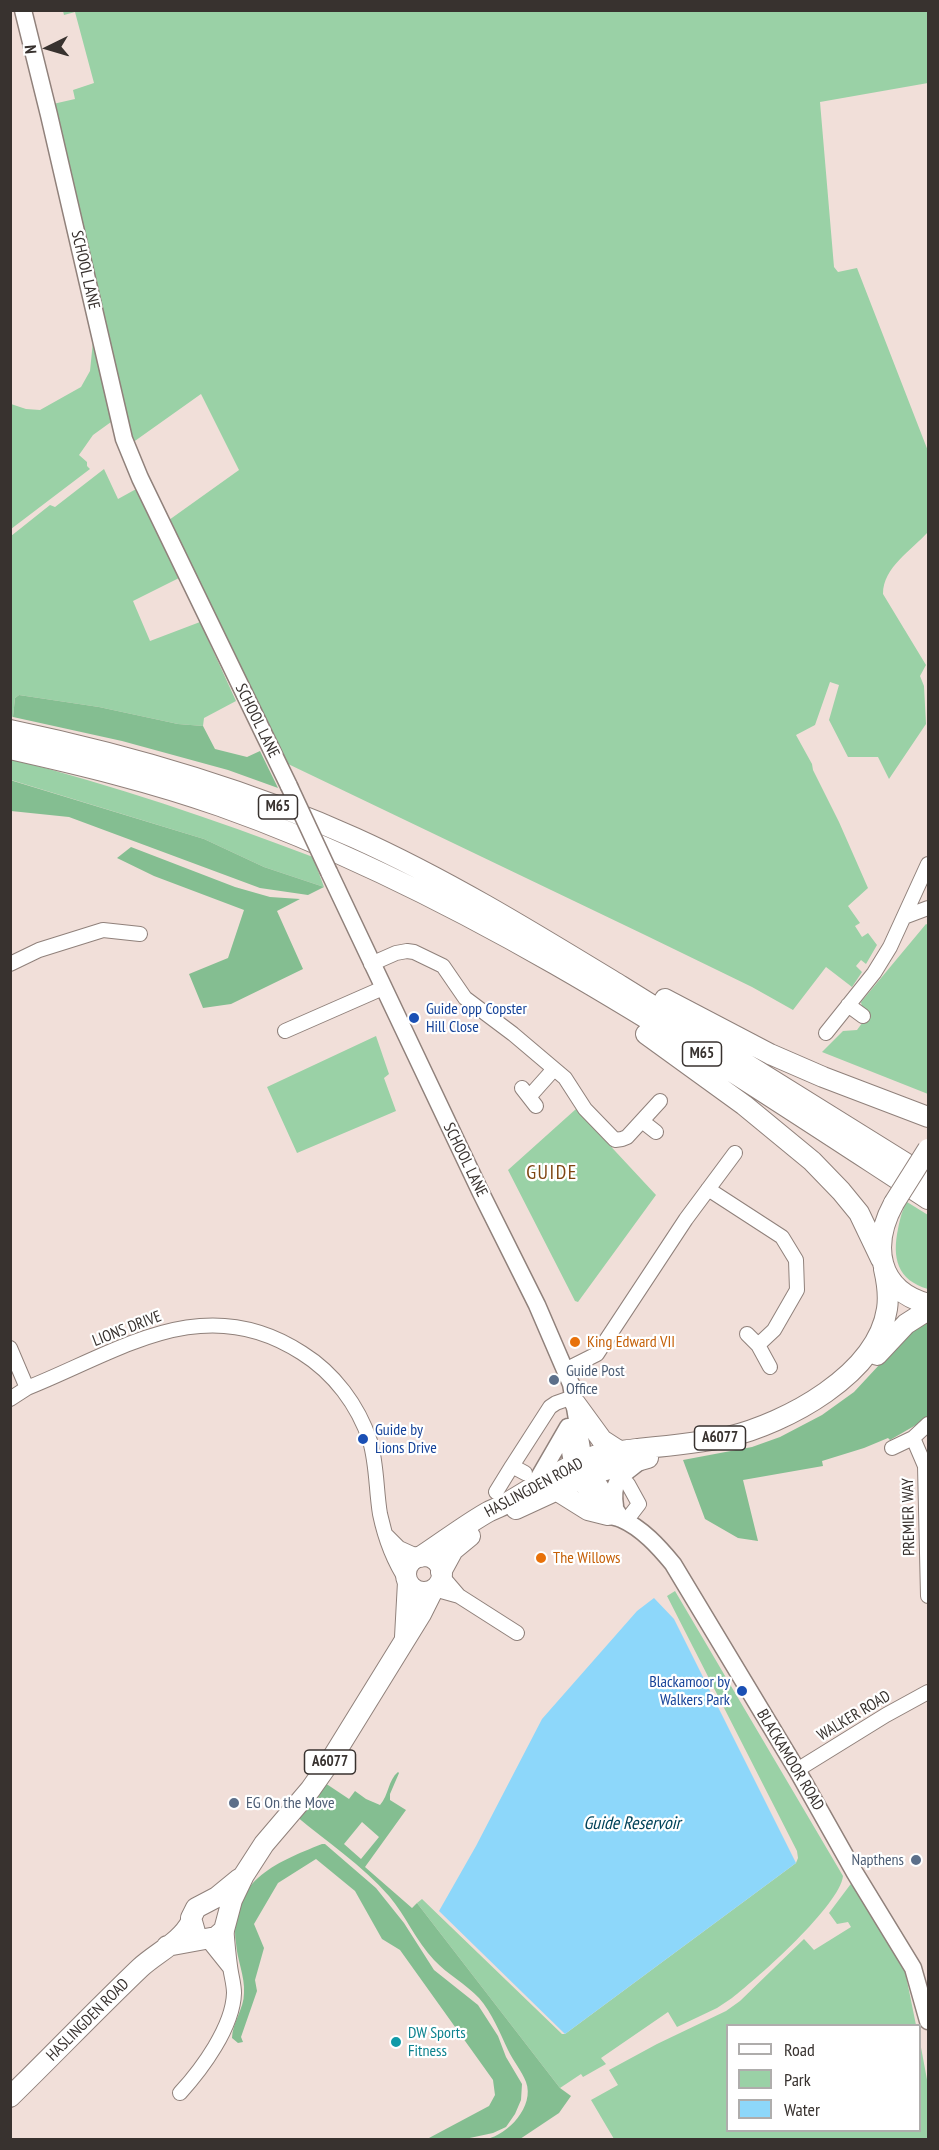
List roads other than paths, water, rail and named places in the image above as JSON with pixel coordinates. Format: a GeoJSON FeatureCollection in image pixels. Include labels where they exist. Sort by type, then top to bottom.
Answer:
{"type":"FeatureCollection","features":[{"type":"Feature","properties":{"kind":"highway","name":"M65"},"geometry":{"type":"LineString","coordinates":[[10,730],[114,753],[232,789],[354,838],[446,883],[528,930],[928,1177]]}},
{"type":"Feature","properties":{"kind":"highway","name":"M65"},"geometry":{"type":"LineString","coordinates":[[10,749],[117,775],[219,805],[300,836],[356,861],[469,918],[656,1025],[928,1199]]}},
{"type":"Feature","properties":{"kind":"highway"},"geometry":{"type":"LineString","coordinates":[[469,918],[664,1045],[744,1105],[804,1154],[855,1208],[883,1264],[902,1291],[928,1304]]}},
{"type":"Feature","properties":{"kind":"highway"},"geometry":{"type":"LineString","coordinates":[[528,930],[770,1053],[823,1077],[928,1117]]}},
{"type":"Feature","properties":{"kind":"highway","name":"A6077"},"geometry":{"type":"LineString","coordinates":[[883,1264],[881,1245],[884,1224],[894,1203],[928,1149]]}},
{"type":"Feature","properties":{"kind":"highway","name":"HASLINGDEN ROAD"},"geometry":{"type":"LineString","coordinates":[[226,1922],[232,1900],[244,1875],[264,1844],[310,1790],[329,1763],[421,1614],[453,1550],[468,1537],[500,1517],[556,1490],[605,1453],[728,1437],[766,1425],[814,1400],[856,1365],[876,1338],[887,1309],[888,1291],[883,1264]]}},
{"type":"Feature","properties":{"kind":"highway","name":"HASLINGDEN ROAD"},"geometry":{"type":"LineString","coordinates":[[419,1557],[504,1505],[524,1474],[583,1469],[724,1444],[768,1432],[792,1422],[830,1398],[873,1359],[899,1329],[928,1310]]}},
{"type":"Feature","properties":{"kind":"highway"},"geometry":{"type":"LineString","coordinates":[[574,1400],[602,1440],[620,1451]]}},
{"type":"Feature","properties":{"kind":"highway"},"geometry":{"type":"LineString","coordinates":[[556,1490],[588,1510],[618,1516]]}},
{"type":"Feature","properties":{"kind":"highway"},"geometry":{"type":"LineString","coordinates":[[407,1582],[412,1588],[421,1592],[437,1581],[434,1560],[419,1557]]}},
{"type":"Feature","properties":{"kind":"highway","name":"A6077"},"geometry":{"type":"LineString","coordinates":[[407,1582],[407,1567],[411,1561],[419,1557]]}},
{"type":"Feature","properties":{"kind":"highway","name":"HASLINGDEN ROAD"},"geometry":{"type":"LineString","coordinates":[[405,1640],[407,1582]]}},
{"type":"Feature","properties":{"kind":"highway","name":"HASLINGDEN ROAD"},"geometry":{"type":"LineString","coordinates":[[207,1903],[244,1875]]}},
{"type":"Feature","properties":{"kind":"highway"},"geometry":{"type":"LineString","coordinates":[[207,1903],[218,1905],[222,1909],[226,1922]]}},
{"type":"Feature","properties":{"kind":"highway","name":"A6077"},"geometry":{"type":"LineString","coordinates":[[191,1922],[196,1908],[207,1903]]}},
{"type":"Feature","properties":{"kind":"highway"},"geometry":{"type":"LineString","coordinates":[[191,1922],[195,1932],[205,1938]]}},
{"type":"Feature","properties":{"kind":"highway","name":"HASLINGDEN ROAD"},"geometry":{"type":"LineString","coordinates":[[10,2097],[117,1989],[151,1958],[183,1934],[191,1922]]}},
{"type":"Feature","properties":{"kind":"highway","name":"A6077"},"geometry":{"type":"LineString","coordinates":[[205,1938],[216,1937],[224,1930],[226,1922]]}},
{"type":"Feature","properties":{"kind":"highway","name":"HASLINGDEN ROAD"},"geometry":{"type":"LineString","coordinates":[[167,1946],[205,1938]]}},
{"type":"Feature","properties":{"kind":"main road","name":"SCHOOL LANE"},"geometry":{"type":"LineString","coordinates":[[23,10],[124,439],[140,478],[289,786],[382,988],[537,1305],[565,1370],[574,1400],[583,1469]]}},
{"type":"Feature","properties":{"kind":"main road"},"geometry":{"type":"LineString","coordinates":[[574,1400],[568,1430],[571,1456],[583,1469]]}},
{"type":"Feature","properties":{"kind":"main road"},"geometry":{"type":"LineString","coordinates":[[524,1474],[568,1430]]}},
{"type":"Feature","properties":{"kind":"main road"},"geometry":{"type":"LineString","coordinates":[[618,1516],[614,1494],[615,1484],[622,1475],[642,1459]]}},
{"type":"Feature","properties":{"kind":"main road","name":"BLACKAMOOR ROAD"},"geometry":{"type":"LineString","coordinates":[[583,1469],[591,1497],[658,1547],[673,1564],[913,1968],[928,2021]]}},
{"type":"Feature","properties":{"kind":"street"},"geometry":{"type":"LineString","coordinates":[[825,1033],[874,973],[890,947],[928,864]]}},
{"type":"Feature","properties":{"kind":"street"},"geometry":{"type":"LineString","coordinates":[[904,917],[928,908]]}},
{"type":"Feature","properties":{"kind":"street"},"geometry":{"type":"LineString","coordinates":[[10,964],[39,950],[103,930],[140,934]]}},
{"type":"Feature","properties":{"kind":"street"},"geometry":{"type":"LineString","coordinates":[[371,964],[396,953],[407,951],[446,969],[465,998],[513,1034],[565,1078],[585,1109],[612,1138],[619,1140],[625,1138],[660,1101]]}},
{"type":"Feature","properties":{"kind":"street"},"geometry":{"type":"LineString","coordinates":[[286,1032],[382,988]]}},
{"type":"Feature","properties":{"kind":"street"},"geometry":{"type":"LineString","coordinates":[[848,1005],[862,1016]]}},
{"type":"Feature","properties":{"kind":"street"},"geometry":{"type":"LineString","coordinates":[[529,1097],[554,1069]]}},
{"type":"Feature","properties":{"kind":"street"},"geometry":{"type":"LineString","coordinates":[[642,1121],[656,1132]]}},
{"type":"Feature","properties":{"kind":"street"},"geometry":{"type":"LineString","coordinates":[[565,1370],[597,1354],[708,1189],[735,1153]]}},
{"type":"Feature","properties":{"kind":"street"},"geometry":{"type":"LineString","coordinates":[[708,1189],[782,1237],[796,1260],[797,1290],[774,1330],[758,1345]]}},
{"type":"Feature","properties":{"kind":"street","name":"LIONS DRIVE"},"geometry":{"type":"LineString","coordinates":[[10,1399],[27,1388],[146,1337],[178,1328],[204,1325],[237,1326],[264,1332],[312,1359],[334,1379],[357,1412],[371,1445],[380,1513],[386,1534],[394,1560],[407,1582]]}},
{"type":"Feature","properties":{"kind":"street"},"geometry":{"type":"LineString","coordinates":[[747,1334],[758,1345],[770,1367]]}},
{"type":"Feature","properties":{"kind":"street"},"geometry":{"type":"LineString","coordinates":[[10,1348],[27,1388]]}},
{"type":"Feature","properties":{"kind":"street","name":"HASLINGDEN ROAD"},"geometry":{"type":"LineString","coordinates":[[496,1492],[524,1474],[550,1407],[556,1403],[574,1400]]}},
{"type":"Feature","properties":{"kind":"street"},"geometry":{"type":"LineString","coordinates":[[892,1448],[913,1438],[928,1424]]}},
{"type":"Feature","properties":{"kind":"street","name":"PREMIER WAY"},"geometry":{"type":"LineString","coordinates":[[913,1438],[925,1466],[928,1596]]}},
{"type":"Feature","properties":{"kind":"street"},"geometry":{"type":"LineString","coordinates":[[618,1516],[641,1509],[628,1484]]}},
{"type":"Feature","properties":{"kind":"street"},"geometry":{"type":"LineString","coordinates":[[386,1534],[399,1548],[419,1557]]}},
{"type":"Feature","properties":{"kind":"street"},"geometry":{"type":"LineString","coordinates":[[437,1581],[517,1633]]}},
{"type":"Feature","properties":{"kind":"street","name":"WALKER ROAD"},"geometry":{"type":"LineString","coordinates":[[797,1770],[928,1692]]}},
{"type":"Feature","properties":{"kind":"street"},"geometry":{"type":"LineString","coordinates":[[180,2093],[197,2073],[230,2017],[234,1992],[226,1922]]}},
{"type":"Feature","properties":{"kind":"street"},"geometry":{"type":"LineString","coordinates":[[205,1938],[230,1968]]}},
{"type":"Feature","properties":{"kind":"water","name":"Guide Reservoir"},"geometry":{"type":"Polygon","coordinates":[[[654,1598],[674,1619],[796,1863],[565,2034],[439,1911],[476,1846],[542,1719],[637,1611],[654,1598]]]}},
{"type":"Feature","properties":{"kind":"place","name":"Guide opp Copster Hill Close"},"geometry":{"type":"Point","coordinates":[414,1018]}},
{"type":"Feature","properties":{"kind":"place","name":"King Edward VII"},"geometry":{"type":"Point","coordinates":[575,1342]}},
{"type":"Feature","properties":{"kind":"place","name":"Guide Post Office"},"geometry":{"type":"Point","coordinates":[554,1380]}},
{"type":"Feature","properties":{"kind":"place","name":"Guide by Lions Drive"},"geometry":{"type":"Point","coordinates":[363,1439]}},
{"type":"Feature","properties":{"kind":"place","name":"The Willows"},"geometry":{"type":"Point","coordinates":[541,1558]}},
{"type":"Feature","properties":{"kind":"place","name":"Blackamoor by Walkers Park"},"geometry":{"type":"Point","coordinates":[742,1691]}},
{"type":"Feature","properties":{"kind":"place","name":"EG On the Move"},"geometry":{"type":"Point","coordinates":[234,1803]}},
{"type":"Feature","properties":{"kind":"place","name":"Napthens"},"geometry":{"type":"Point","coordinates":[916,1860]}},
{"type":"Feature","properties":{"kind":"place","name":"DW Sports Fitness"},"geometry":{"type":"Point","coordinates":[396,2042]}},
{"type":"Feature","properties":{"kind":"district","name":"GUIDE"},"geometry":{"type":"Point","coordinates":[552,1173]}}]}
